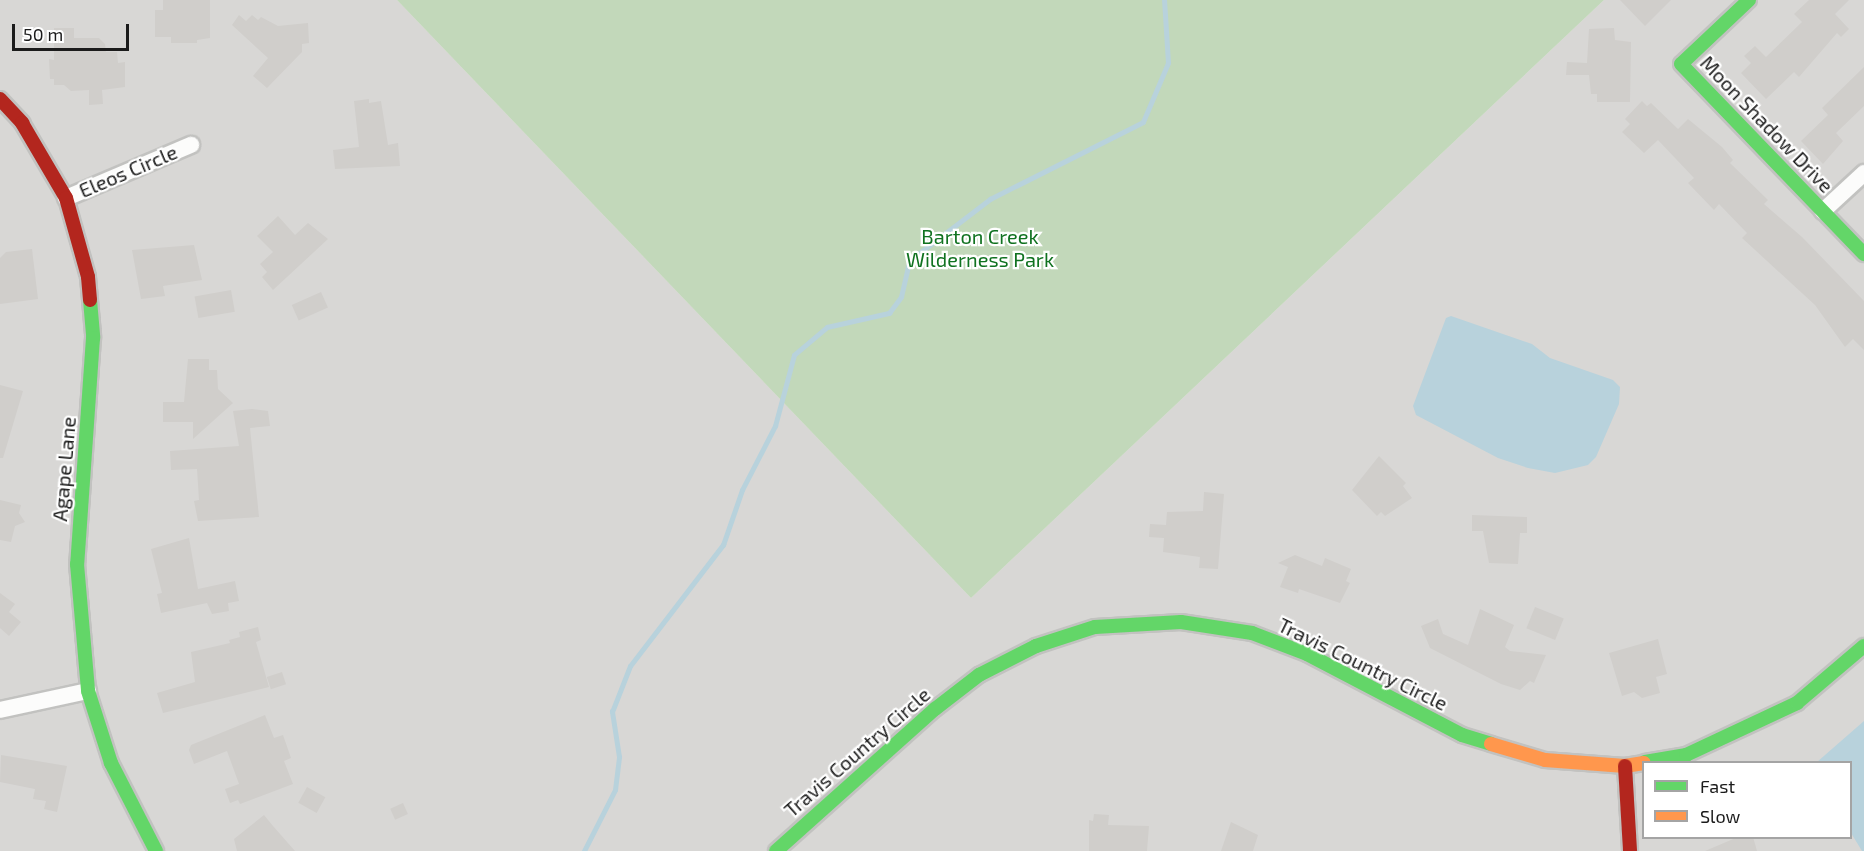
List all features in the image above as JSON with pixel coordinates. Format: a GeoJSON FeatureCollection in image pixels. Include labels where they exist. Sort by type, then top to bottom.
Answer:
{"type":"FeatureCollection","features":[{"type":"Feature","properties":{"kind":"street","name":"Moon Shadow Drive"},"geometry":{"type":"LineString","coordinates":[[1749,0],[1681,64],[1864,254]]}},
{"type":"Feature","properties":{"kind":"street","name":"Agape Lane"},"geometry":{"type":"LineString","coordinates":[[0,99],[22,123],[66,198],[81,246],[92,307],[93,338],[76,564],[88,691],[111,764],[156,851]]}},
{"type":"Feature","properties":{"kind":"street","name":"Eleos Circle"},"geometry":{"type":"LineString","coordinates":[[66,198],[191,145]]}},
{"type":"Feature","properties":{"kind":"street"},"geometry":{"type":"LineString","coordinates":[[1823,211],[1864,173]]}},
{"type":"Feature","properties":{"kind":"street","name":"Travis Country Circle"},"geometry":{"type":"LineString","coordinates":[[776,851],[926,716],[979,675],[1036,646],[1095,627],[1118,624],[1180,622],[1252,633],[1307,654],[1462,735],[1545,760],[1625,766],[1642,763]]}},
{"type":"Feature","properties":{"kind":"street","name":"Travis Country Circle"},"geometry":{"type":"LineString","coordinates":[[1654,761],[1686,755],[1746,730],[1797,703],[1864,645]]}},
{"type":"Feature","properties":{"kind":"street"},"geometry":{"type":"LineString","coordinates":[[0,711],[88,691]]}},
{"type":"Feature","properties":{"kind":"street"},"geometry":{"type":"LineString","coordinates":[[1625,766],[1630,851]]}},
{"type":"Feature","properties":{"kind":"shaded area"},"geometry":{"type":"Polygon","coordinates":[[[0,0],[397,0],[971,598],[1604,0],[1864,0],[1864,851],[0,851],[0,0]]]}},
{"type":"Feature","properties":{"kind":"green space","name":"Barton Creek Wilderness Park"},"geometry":{"type":"Polygon","coordinates":[[[397,0],[1604,0],[971,598],[397,0]]]}},
{"type":"Feature","properties":{"kind":"water"},"geometry":{"type":"Polygon","coordinates":[[[1451,316],[1532,344],[1550,358],[1613,380],[1620,387],[1619,404],[1596,457],[1588,465],[1555,473],[1528,468],[1498,458],[1416,415],[1413,406],[1446,318],[1451,316]]]}},
{"type":"Feature","properties":{"kind":"water"},"geometry":{"type":"Polygon","coordinates":[[[1864,721],[1864,851],[1852,835],[1852,761],[1818,761],[1864,721]]]}},
{"type":"Feature","properties":{"kind":"building"},"geometry":{"type":"Polygon","coordinates":[[[163,0],[210,0],[210,38],[197,40],[197,43],[171,43],[171,37],[155,37],[155,10],[163,10],[163,0]]]}},
{"type":"Feature","properties":{"kind":"building"},"geometry":{"type":"Polygon","coordinates":[[[1620,0],[1671,0],[1645,26],[1620,0]]]}},
{"type":"Feature","properties":{"kind":"building"},"geometry":{"type":"Polygon","coordinates":[[[1809,0],[1849,0],[1835,14],[1849,29],[1841,37],[1837,33],[1799,77],[1794,72],[1766,99],[1741,73],[1751,63],[1744,56],[1755,46],[1766,57],[1802,22],[1794,14],[1809,0]]]}},
{"type":"Feature","properties":{"kind":"building"},"geometry":{"type":"Polygon","coordinates":[[[239,15],[246,21],[252,15],[258,20],[261,17],[278,26],[308,23],[309,43],[302,44],[302,52],[267,88],[253,76],[268,58],[232,25],[239,15]]]}},
{"type":"Feature","properties":{"kind":"building"},"geometry":{"type":"Polygon","coordinates":[[[54,28],[74,28],[74,38],[99,38],[105,44],[106,52],[117,52],[118,63],[125,62],[125,87],[102,90],[103,104],[89,105],[89,90],[71,91],[64,85],[54,85],[54,79],[50,79],[49,59],[54,60],[54,28]]]}},
{"type":"Feature","properties":{"kind":"building"},"geometry":{"type":"Polygon","coordinates":[[[1614,28],[1615,40],[1631,42],[1630,102],[1597,102],[1597,94],[1591,94],[1589,75],[1566,75],[1567,62],[1587,63],[1589,29],[1614,28]]]}},
{"type":"Feature","properties":{"kind":"building"},"geometry":{"type":"Polygon","coordinates":[[[1864,67],[1864,106],[1836,133],[1843,141],[1823,164],[1801,141],[1828,115],[1822,108],[1864,67]]]}},
{"type":"Feature","properties":{"kind":"building"},"geometry":{"type":"Polygon","coordinates":[[[369,99],[369,103],[381,101],[388,145],[398,143],[400,166],[335,169],[333,150],[359,147],[354,101],[369,99]]]}},
{"type":"Feature","properties":{"kind":"building"},"geometry":{"type":"Polygon","coordinates":[[[1642,101],[1647,106],[1651,103],[1678,129],[1688,119],[1722,147],[1733,160],[1730,163],[1768,200],[1764,204],[1802,237],[1864,301],[1864,350],[1853,339],[1845,347],[1815,305],[1742,238],[1747,233],[1719,204],[1714,210],[1688,183],[1694,178],[1658,140],[1644,153],[1622,132],[1630,124],[1625,119],[1642,101]]]}},
{"type":"Feature","properties":{"kind":"building"},"geometry":{"type":"Polygon","coordinates":[[[278,216],[295,235],[308,223],[328,239],[273,290],[262,277],[267,272],[260,264],[273,252],[257,236],[278,216]]]}},
{"type":"Feature","properties":{"kind":"building"},"geometry":{"type":"Polygon","coordinates":[[[194,245],[202,280],[163,286],[165,296],[141,299],[132,250],[194,245]]]}},
{"type":"Feature","properties":{"kind":"building"},"geometry":{"type":"Polygon","coordinates":[[[32,249],[38,299],[0,304],[0,258],[6,252],[32,249]]]}},
{"type":"Feature","properties":{"kind":"building"},"geometry":{"type":"Polygon","coordinates":[[[231,290],[235,312],[198,318],[195,296],[231,290]]]}},
{"type":"Feature","properties":{"kind":"building"},"geometry":{"type":"Polygon","coordinates":[[[321,292],[328,308],[299,321],[292,305],[321,292]]]}},
{"type":"Feature","properties":{"kind":"building"},"geometry":{"type":"Polygon","coordinates":[[[188,359],[209,359],[209,370],[217,370],[218,389],[233,403],[193,439],[193,422],[163,422],[163,402],[184,402],[188,359]]]}},
{"type":"Feature","properties":{"kind":"building"},"geometry":{"type":"Polygon","coordinates":[[[0,385],[23,391],[3,458],[0,458],[0,385]]]}},
{"type":"Feature","properties":{"kind":"building"},"geometry":{"type":"Polygon","coordinates":[[[252,409],[268,411],[270,426],[250,428],[259,517],[198,521],[194,501],[199,500],[197,469],[171,470],[170,451],[239,446],[233,411],[252,409]]]}},
{"type":"Feature","properties":{"kind":"building"},"geometry":{"type":"Polygon","coordinates":[[[1379,456],[1406,483],[1403,486],[1412,498],[1385,516],[1381,512],[1377,516],[1352,490],[1379,456]]]}},
{"type":"Feature","properties":{"kind":"building"},"geometry":{"type":"Polygon","coordinates":[[[1204,492],[1224,494],[1218,569],[1199,568],[1200,557],[1163,552],[1164,538],[1149,537],[1150,524],[1166,525],[1167,512],[1203,511],[1204,492]]]}},
{"type":"Feature","properties":{"kind":"building"},"geometry":{"type":"Polygon","coordinates":[[[0,500],[21,505],[19,513],[25,522],[15,526],[11,542],[0,540],[0,500]]]}},
{"type":"Feature","properties":{"kind":"building"},"geometry":{"type":"Polygon","coordinates":[[[1472,515],[1527,517],[1527,533],[1520,533],[1518,564],[1489,563],[1483,531],[1472,531],[1472,515]]]}},
{"type":"Feature","properties":{"kind":"building"},"geometry":{"type":"Polygon","coordinates":[[[189,538],[198,589],[235,581],[239,601],[228,603],[229,611],[212,614],[207,603],[161,613],[157,594],[162,593],[151,549],[189,538]]]}},
{"type":"Feature","properties":{"kind":"building"},"geometry":{"type":"Polygon","coordinates":[[[1295,555],[1322,566],[1325,558],[1351,569],[1346,581],[1350,583],[1340,603],[1299,589],[1298,593],[1280,587],[1288,567],[1278,563],[1295,555]]]}},
{"type":"Feature","properties":{"kind":"building"},"geometry":{"type":"Polygon","coordinates":[[[0,593],[15,604],[9,612],[21,622],[9,636],[0,628],[0,593]]]}},
{"type":"Feature","properties":{"kind":"building"},"geometry":{"type":"Polygon","coordinates":[[[1535,607],[1564,619],[1555,640],[1526,628],[1535,607]]]}},
{"type":"Feature","properties":{"kind":"building"},"geometry":{"type":"Polygon","coordinates":[[[1480,609],[1514,625],[1505,647],[1510,651],[1546,655],[1534,683],[1530,681],[1520,690],[1501,684],[1430,648],[1421,626],[1438,619],[1443,634],[1468,645],[1480,609]]]}},
{"type":"Feature","properties":{"kind":"building"},"geometry":{"type":"Polygon","coordinates":[[[258,627],[261,640],[256,642],[269,687],[163,713],[157,693],[195,682],[191,652],[230,643],[229,640],[240,637],[239,632],[258,627]]]}},
{"type":"Feature","properties":{"kind":"building"},"geometry":{"type":"Polygon","coordinates":[[[1658,639],[1667,674],[1656,677],[1660,693],[1642,698],[1634,692],[1622,696],[1609,653],[1658,639]]]}},
{"type":"Feature","properties":{"kind":"building"},"geometry":{"type":"Polygon","coordinates":[[[282,672],[286,684],[271,689],[267,677],[282,672]]]}},
{"type":"Feature","properties":{"kind":"building"},"geometry":{"type":"Polygon","coordinates":[[[265,715],[274,738],[283,735],[291,758],[284,761],[293,784],[240,804],[238,800],[230,803],[225,789],[239,784],[227,751],[194,764],[189,750],[191,745],[265,715]]]}},
{"type":"Feature","properties":{"kind":"building"},"geometry":{"type":"Polygon","coordinates":[[[1,755],[67,766],[57,812],[44,809],[46,801],[33,799],[35,789],[0,782],[1,755]]]}},
{"type":"Feature","properties":{"kind":"building"},"geometry":{"type":"Polygon","coordinates":[[[307,787],[325,797],[317,813],[298,803],[307,787]]]}},
{"type":"Feature","properties":{"kind":"building"},"geometry":{"type":"Polygon","coordinates":[[[403,803],[408,814],[395,820],[390,809],[403,803]]]}},
{"type":"Feature","properties":{"kind":"building"},"geometry":{"type":"Polygon","coordinates":[[[1094,814],[1109,815],[1108,825],[1149,826],[1147,851],[1089,851],[1089,820],[1093,821],[1094,814]]]}},
{"type":"Feature","properties":{"kind":"building"},"geometry":{"type":"Polygon","coordinates":[[[264,815],[295,851],[237,851],[234,839],[264,815]]]}},
{"type":"Feature","properties":{"kind":"building"},"geometry":{"type":"Polygon","coordinates":[[[1231,822],[1258,835],[1253,851],[1221,851],[1231,822]]]}},
{"type":"Feature","properties":{"kind":"building"},"geometry":{"type":"Polygon","coordinates":[[[1733,839],[1754,839],[1757,851],[1705,851],[1733,839]]]}},
{"type":"Feature","properties":{"kind":"waterway"},"geometry":{"type":"LineString","coordinates":[[584,851],[615,790],[619,757],[612,712],[630,666],[723,545],[742,490],[775,426],[794,355],[827,327],[889,313],[901,297],[909,261],[990,199],[1143,122],[1168,63],[1164,0]]}},
{"type":"Feature","properties":{"kind":"traffic: fast"},"geometry":{"type":"LineString","coordinates":[[1749,0],[1681,64],[1864,254]]}},
{"type":"Feature","properties":{"kind":"traffic: fast"},"geometry":{"type":"LineString","coordinates":[[90,300],[93,338],[77,564],[88,691],[111,763],[156,851]]}},
{"type":"Feature","properties":{"kind":"traffic: fast"},"geometry":{"type":"LineString","coordinates":[[776,851],[935,709],[979,675],[1036,646],[1095,627],[1181,622],[1252,633],[1307,654],[1462,735],[1491,744]]}},
{"type":"Feature","properties":{"kind":"traffic: fast"},"geometry":{"type":"LineString","coordinates":[[1651,761],[1686,755],[1797,703],[1864,646]]}},
{"type":"Feature","properties":{"kind":"traffic: slow"},"geometry":{"type":"LineString","coordinates":[[1491,744],[1545,760],[1625,766],[1642,763]]}},
{"type":"Feature","properties":{"kind":"traffic: jam"},"geometry":{"type":"LineString","coordinates":[[0,99],[22,123],[66,198],[88,277],[90,300]]}},
{"type":"Feature","properties":{"kind":"traffic: jam"},"geometry":{"type":"LineString","coordinates":[[1625,766],[1630,851]]}}]}
